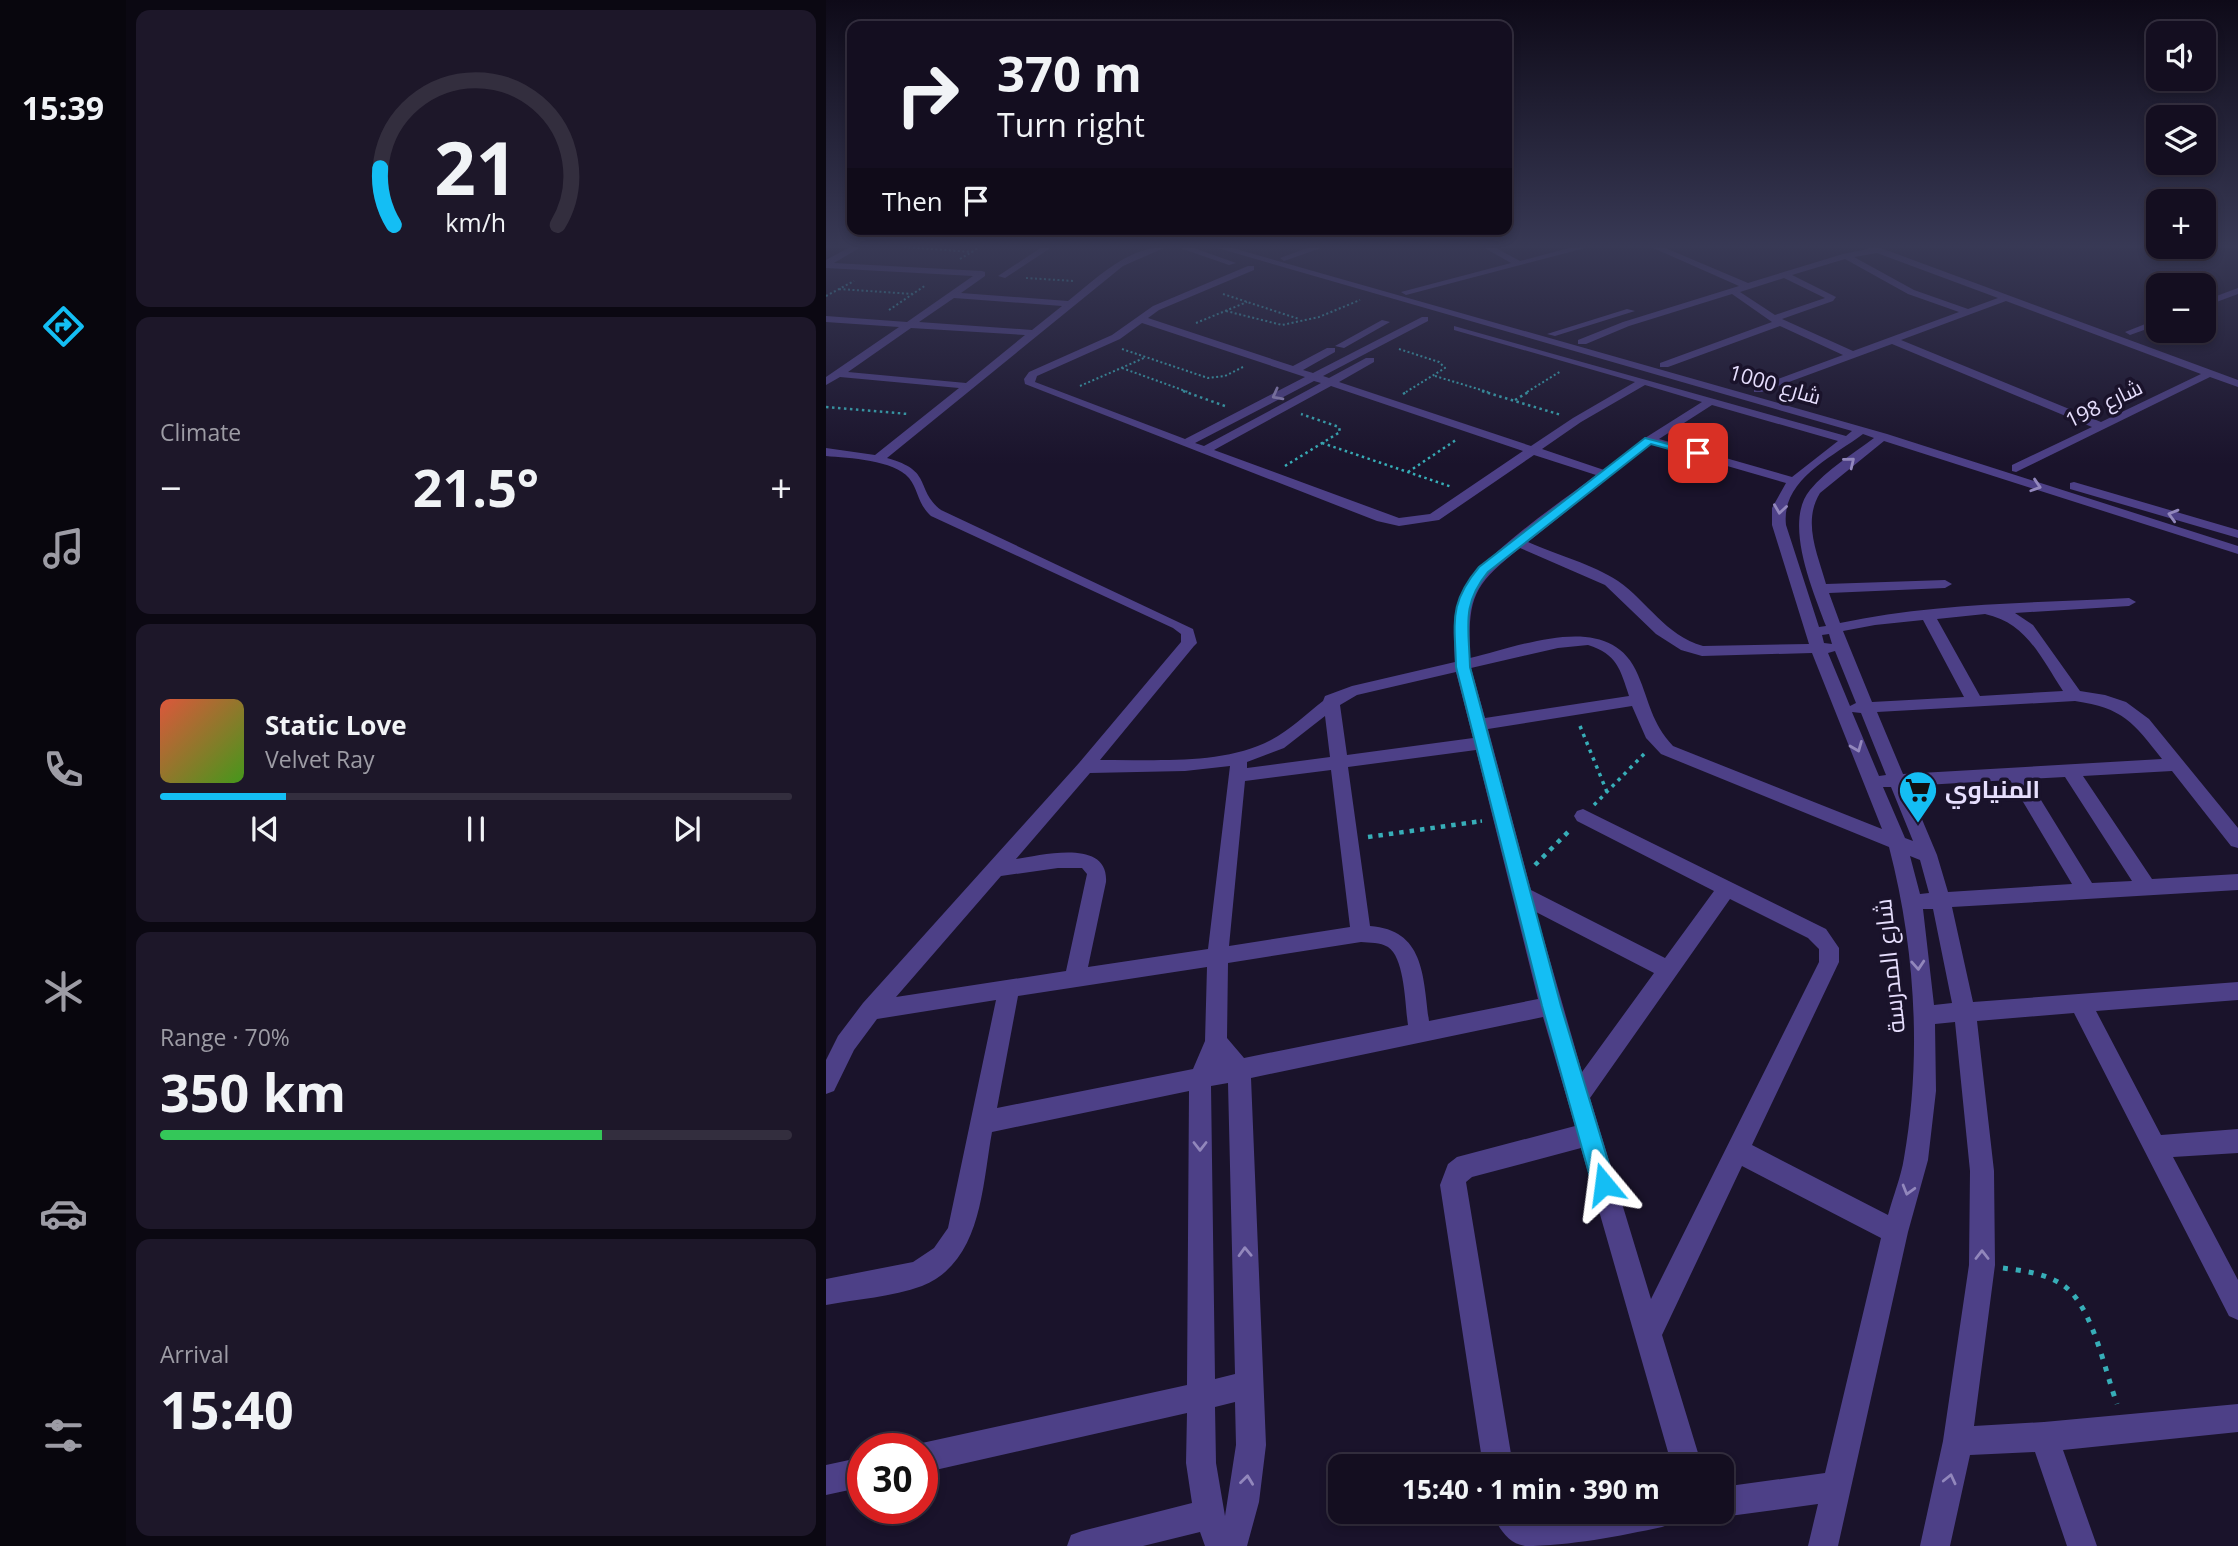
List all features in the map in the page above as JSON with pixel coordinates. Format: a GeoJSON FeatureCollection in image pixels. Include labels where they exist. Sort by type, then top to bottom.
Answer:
{"type":"FeatureCollection","features":[{"type":"Feature","properties":{"kind":"street"},"geometry":{"type":"LineString","coordinates":[[827,319],[1034,333]]}},
{"type":"Feature","properties":{"kind":"street"},"geometry":{"type":"LineString","coordinates":[[826,382],[917,319]]}},
{"type":"Feature","properties":{"kind":"street"},"geometry":{"type":"LineString","coordinates":[[877,460],[1051,319]]}},
{"type":"Feature","properties":{"kind":"street"},"geometry":{"type":"LineString","coordinates":[[1140,319],[1126,331],[1042,369],[1029,379],[1030,384],[1382,518],[1399,522],[1434,517],[1577,419],[1643,382]]}},
{"type":"Feature","properties":{"kind":"street"},"geometry":{"type":"LineString","coordinates":[[1144,319],[1604,474]]}},
{"type":"Feature","properties":{"kind":"street"},"geometry":{"type":"LineString","coordinates":[[1427,319],[1710,401],[1855,435]]}},
{"type":"Feature","properties":{"kind":"street","name":"شارع 1000"},"geometry":{"type":"LineString","coordinates":[[1462,319],[1855,435],[1883,436],[2238,550]]}},
{"type":"Feature","properties":{"kind":"street","name":"شارع 1000"},"geometry":{"type":"LineString","coordinates":[[1500,319],[1758,390],[2238,534]]}},
{"type":"Feature","properties":{"kind":"street"},"geometry":{"type":"LineString","coordinates":[[1552,334],[1602,319]]}},
{"type":"Feature","properties":{"kind":"street"},"geometry":{"type":"LineString","coordinates":[[1582,342],[1639,319]]}},
{"type":"Feature","properties":{"kind":"street"},"geometry":{"type":"LineString","coordinates":[[1664,365],[1781,319]]}},
{"type":"Feature","properties":{"kind":"street"},"geometry":{"type":"LineString","coordinates":[[1758,390],[1949,319]]}},
{"type":"Feature","properties":{"kind":"street"},"geometry":{"type":"LineString","coordinates":[[2062,319],[2238,384]]}},
{"type":"Feature","properties":{"kind":"street"},"geometry":{"type":"LineString","coordinates":[[2095,319],[2202,358]]}},
{"type":"Feature","properties":{"kind":"street"},"geometry":{"type":"LineString","coordinates":[[826,333],[845,321]]}},
{"type":"Feature","properties":{"kind":"street"},"geometry":{"type":"LineString","coordinates":[[1186,443],[1378,343],[1433,321]]}},
{"type":"Feature","properties":{"kind":"street"},"geometry":{"type":"LineString","coordinates":[[1204,451],[1393,348],[1433,321]]}},
{"type":"Feature","properties":{"kind":"street"},"geometry":{"type":"LineString","coordinates":[[1777,321],[1852,355]]}},
{"type":"Feature","properties":{"kind":"street"},"geometry":{"type":"LineString","coordinates":[[1294,370],[1334,346],[1385,322]]}},
{"type":"Feature","properties":{"kind":"street"},"geometry":{"type":"LineString","coordinates":[[2130,332],[2146,326]]}},
{"type":"Feature","properties":{"kind":"street"},"geometry":{"type":"LineString","coordinates":[[1892,340],[2102,427]]}},
{"type":"Feature","properties":{"kind":"street"},"geometry":{"type":"LineString","coordinates":[[1378,343],[1393,348]]}},
{"type":"Feature","properties":{"kind":"street"},"geometry":{"type":"LineString","coordinates":[[1334,346],[1361,352]]}},
{"type":"Feature","properties":{"kind":"street"},"geometry":{"type":"LineString","coordinates":[[826,367],[840,372],[968,386]]}},
{"type":"Feature","properties":{"kind":"street","name":"شارع 198"},"geometry":{"type":"LineString","coordinates":[[2016,468],[2209,374]]}},
{"type":"Feature","properties":{"kind":"street"},"geometry":{"type":"LineString","coordinates":[[1683,1454],[1551,1006],[1480,734],[1463,667],[1463,600],[1484,570],[1517,542],[1649,440],[1710,401]]}},
{"type":"Feature","properties":{"kind":"street","name":"شارع المدرسة"},"geometry":{"type":"LineString","coordinates":[[1855,435],[1794,481],[1778,508],[1779,525],[1826,639],[1866,707],[1928,855],[1941,901],[1965,1013],[1982,1171],[1982,1265],[1958,1441],[1935,1546]]}},
{"type":"Feature","properties":{"kind":"street","name":"شارع المدرسة"},"geometry":{"type":"LineString","coordinates":[[1823,1546],[1895,1232],[1916,1160],[1924,1091],[1924,1015],[1912,902],[1897,842],[1842,709],[1826,639],[1820,589],[1804,528],[1808,502],[1815,491],[1883,436]]}},
{"type":"Feature","properties":{"kind":"street"},"geometry":{"type":"LineString","coordinates":[[1649,440],[1794,481]]}},
{"type":"Feature","properties":{"kind":"street"},"geometry":{"type":"LineString","coordinates":[[826,452],[900,466],[915,477],[922,499],[936,513],[1188,632],[1189,643],[1085,767],[871,1010],[846,1043],[826,1083]]}},
{"type":"Feature","properties":{"kind":"street"},"geometry":{"type":"LineString","coordinates":[[1517,542],[1610,582],[1622,590],[1671,640],[1702,651],[1826,639],[1928,615],[2129,602]]}},
{"type":"Feature","properties":{"kind":"street"},"geometry":{"type":"LineString","coordinates":[[1820,589],[1945,584]]}},
{"type":"Feature","properties":{"kind":"street"},"geometry":{"type":"LineString","coordinates":[[1985,610],[2010,615],[2028,628],[2076,696]]}},
{"type":"Feature","properties":{"kind":"street"},"geometry":{"type":"LineString","coordinates":[[1928,615],[1975,702]]}},
{"type":"Feature","properties":{"kind":"street"},"geometry":{"type":"LineString","coordinates":[[1238,768],[1278,744],[1331,701],[1352,691],[1567,642],[1594,641],[1611,647],[1623,657],[1651,734],[1667,750],[1928,855]]}},
{"type":"Feature","properties":{"kind":"street"},"geometry":{"type":"LineString","coordinates":[[1842,709],[2076,696],[2105,700],[2132,713],[2178,764],[2238,841]]}},
{"type":"Feature","properties":{"kind":"street"},"geometry":{"type":"LineString","coordinates":[[1085,767],[1238,768],[1339,762],[1480,734],[1574,710],[1638,700]]}},
{"type":"Feature","properties":{"kind":"street"},"geometry":{"type":"LineString","coordinates":[[1331,701],[1361,934]]}},
{"type":"Feature","properties":{"kind":"street"},"geometry":{"type":"LineString","coordinates":[[1871,782],[2178,764]]}},
{"type":"Feature","properties":{"kind":"street"},"geometry":{"type":"LineString","coordinates":[[1220,1546],[1209,1514],[1200,1463],[1200,1078],[1216,1041],[1218,956],[1238,768]]}},
{"type":"Feature","properties":{"kind":"street"},"geometry":{"type":"LineString","coordinates":[[2070,770],[2147,888]]}},
{"type":"Feature","properties":{"kind":"street"},"geometry":{"type":"LineString","coordinates":[[2015,773],[2087,892]]}},
{"type":"Feature","properties":{"kind":"street"},"geometry":{"type":"LineString","coordinates":[[1583,816],[1815,932],[1825,940],[1831,951],[1829,962],[1648,1334]]}},
{"type":"Feature","properties":{"kind":"street"},"geometry":{"type":"LineString","coordinates":[[996,869],[1070,860],[1083,860],[1093,864],[1097,872],[1096,882],[1075,978]]}},
{"type":"Feature","properties":{"kind":"street"},"geometry":{"type":"LineString","coordinates":[[1912,902],[2238,882]]}},
{"type":"Feature","properties":{"kind":"street"},"geometry":{"type":"LineString","coordinates":[[1577,1096],[1727,888]]}},
{"type":"Feature","properties":{"kind":"street"},"geometry":{"type":"LineString","coordinates":[[1522,895],[1668,970]]}},
{"type":"Feature","properties":{"kind":"street"},"geometry":{"type":"LineString","coordinates":[[871,1010],[1361,934],[1384,935],[1402,947],[1409,965],[1420,1034]]}},
{"type":"Feature","properties":{"kind":"street"},"geometry":{"type":"LineString","coordinates":[[826,1292],[918,1274],[943,1257],[960,1234],[1009,989]]}},
{"type":"Feature","properties":{"kind":"street"},"geometry":{"type":"LineString","coordinates":[[1924,1015],[2238,990]]}},
{"type":"Feature","properties":{"kind":"street"},"geometry":{"type":"LineString","coordinates":[[2080,1003],[2238,1307]]}},
{"type":"Feature","properties":{"kind":"street"},"geometry":{"type":"LineString","coordinates":[[984,1122],[1551,1006]]}},
{"type":"Feature","properties":{"kind":"street"},"geometry":{"type":"LineString","coordinates":[[1216,1041],[1239,1070],[1251,1445],[1244,1502],[1232,1546]]}},
{"type":"Feature","properties":{"kind":"street"},"geometry":{"type":"LineString","coordinates":[[1495,1454],[1452,1185],[1457,1174],[1466,1166],[1589,1133]]}},
{"type":"Feature","properties":{"kind":"street"},"geometry":{"type":"LineString","coordinates":[[2155,1147],[2238,1141]]}},
{"type":"Feature","properties":{"kind":"street"},"geometry":{"type":"LineString","coordinates":[[1738,1151],[1895,1232]]}},
{"type":"Feature","properties":{"kind":"street"},"geometry":{"type":"LineString","coordinates":[[938,1454],[1249,1385]]}},
{"type":"Feature","properties":{"kind":"street"},"geometry":{"type":"LineString","coordinates":[[1958,1441],[2044,1437],[2238,1418]]}},
{"type":"Feature","properties":{"kind":"street"},"geometry":{"type":"LineString","coordinates":[[2044,1437],[2082,1546]]}},
{"type":"Feature","properties":{"kind":"street"},"geometry":{"type":"LineString","coordinates":[[826,1480],[847,1475]]}},
{"type":"Feature","properties":{"kind":"street"},"geometry":{"type":"LineString","coordinates":[[1734,1500],[1837,1486]]}},
{"type":"Feature","properties":{"kind":"street"},"geometry":{"type":"LineString","coordinates":[[1082,1546],[1209,1514]]}},
{"type":"Feature","properties":{"kind":"street"},"geometry":{"type":"LineString","coordinates":[[1516,1524],[1532,1535],[1546,1535],[1601,1524]]}},
{"type":"Feature","properties":{"kind":"path"},"geometry":{"type":"LineString","coordinates":[[869,322],[873,319]]}},
{"type":"Feature","properties":{"kind":"path"},"geometry":{"type":"LineString","coordinates":[[1178,331],[1206,319]]}},
{"type":"Feature","properties":{"kind":"path"},"geometry":{"type":"LineString","coordinates":[[1254,319],[1270,324],[1306,319]]}},
{"type":"Feature","properties":{"kind":"path"},"geometry":{"type":"LineString","coordinates":[[1104,342],[1208,378],[1225,376],[1261,359]]}},
{"type":"Feature","properties":{"kind":"path"},"geometry":{"type":"LineString","coordinates":[[1389,401],[1445,368],[1444,365],[1393,348]]}},
{"type":"Feature","properties":{"kind":"path"},"geometry":{"type":"LineString","coordinates":[[1060,396],[1146,357]]}},
{"type":"Feature","properties":{"kind":"path"},"geometry":{"type":"LineString","coordinates":[[1515,400],[1575,362]]}},
{"type":"Feature","properties":{"kind":"path"},"geometry":{"type":"LineString","coordinates":[[1122,368],[1244,412]]}},
{"type":"Feature","properties":{"kind":"path"},"geometry":{"type":"LineString","coordinates":[[1435,376],[1577,419]]}},
{"type":"Feature","properties":{"kind":"path"},"geometry":{"type":"LineString","coordinates":[[826,407],[931,416]]}},
{"type":"Feature","properties":{"kind":"path"},"geometry":{"type":"LineString","coordinates":[[1269,475],[1340,432],[1339,427],[1282,408]]}},
{"type":"Feature","properties":{"kind":"path"},"geometry":{"type":"LineString","coordinates":[[1408,472],[1472,429]]}},
{"type":"Feature","properties":{"kind":"path"},"geometry":{"type":"LineString","coordinates":[[1322,443],[1470,493]]}},
{"type":"Feature","properties":{"kind":"path"},"geometry":{"type":"LineString","coordinates":[[1574,710],[1607,792]]}},
{"type":"Feature","properties":{"kind":"path"},"geometry":{"type":"LineString","coordinates":[[1349,840],[1502,818]]}},
{"type":"Feature","properties":{"kind":"path"},"geometry":{"type":"LineString","coordinates":[[1982,1265],[2034,1273],[2070,1290],[2083,1314],[2127,1429]]}},
{"type":"Feature","properties":{"kind":"place","name":"المنياوي"},"geometry":{"type":"Point","coordinates":[1918,824]}},
{"type":"Feature","properties":{"kind":"route"},"geometry":{"type":"LineString","coordinates":[[1604,1184],[1551,1006],[1463,667],[1461,615],[1463,600],[1484,570],[1649,440],[1698,453]]}}]}
